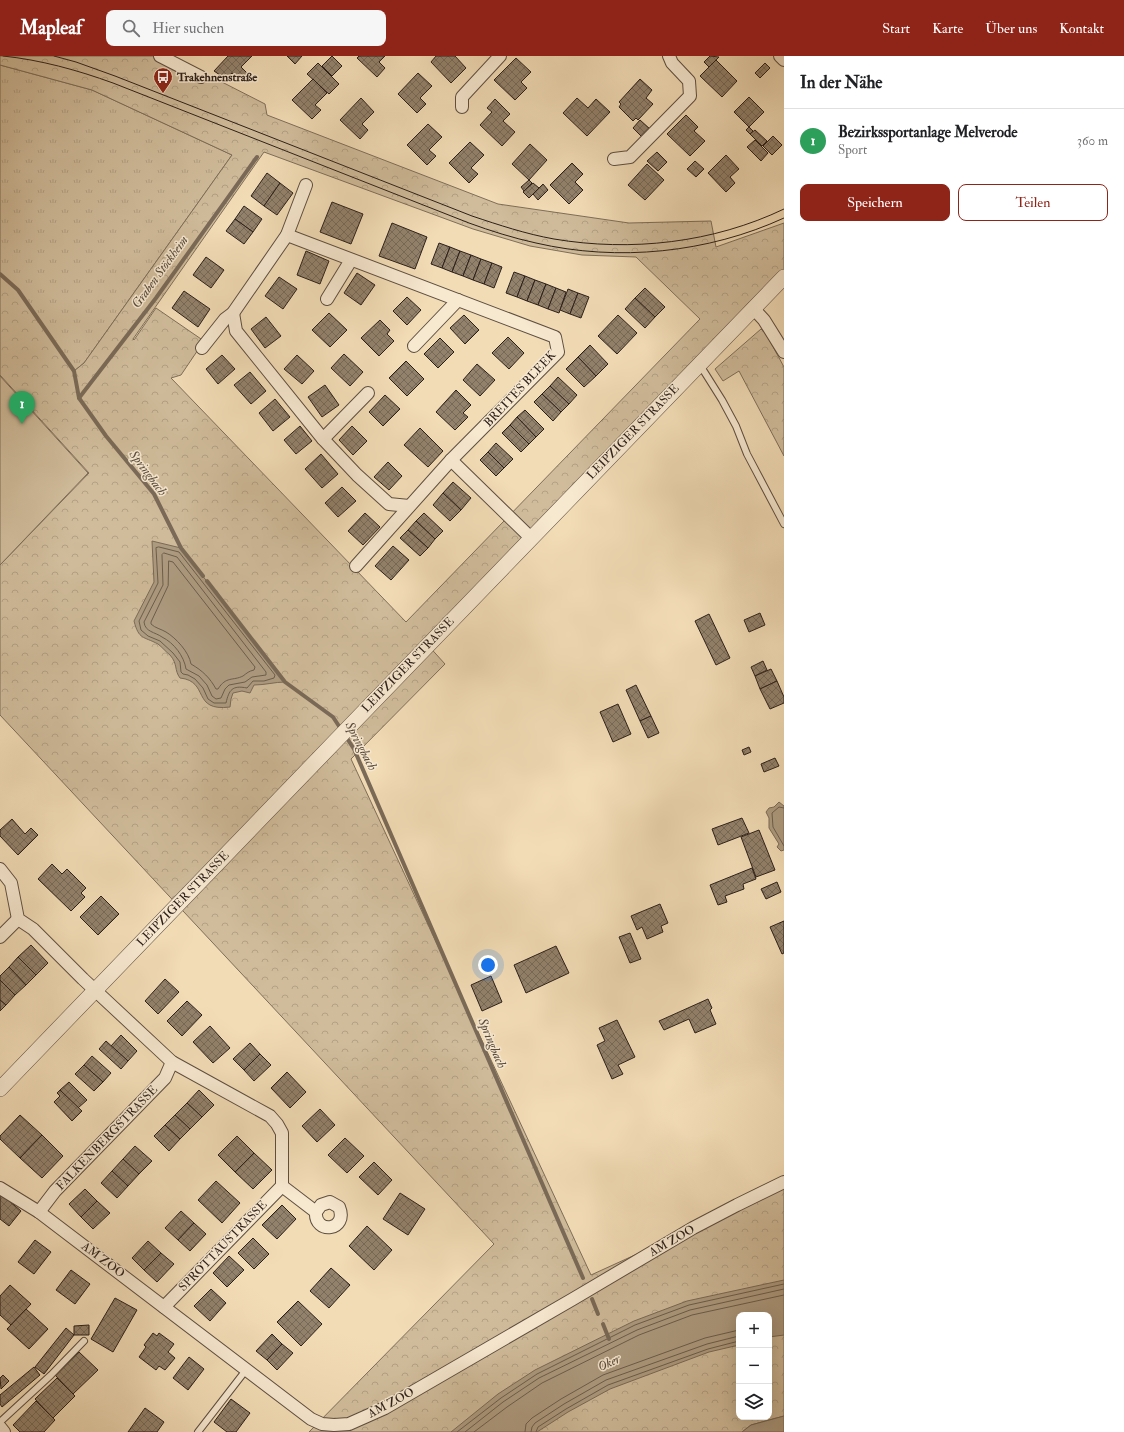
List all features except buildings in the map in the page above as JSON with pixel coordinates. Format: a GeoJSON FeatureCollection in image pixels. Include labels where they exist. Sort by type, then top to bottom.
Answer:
{"type":"FeatureCollection","features":[{"type":"Feature","properties":{"kind":"street"},"geometry":{"type":"LineString","coordinates":[[160,56],[201,77]]}},
{"type":"Feature","properties":{"kind":"street"},"geometry":{"type":"LineString","coordinates":[[462,107],[462,97],[500,56]]}},
{"type":"Feature","properties":{"kind":"street"},"geometry":{"type":"LineString","coordinates":[[614,159],[630,157],[690,96],[689,82],[672,63],[669,56]]}},
{"type":"Feature","properties":{"kind":"street"},"geometry":{"type":"LineString","coordinates":[[780,56],[784,60]]}},
{"type":"Feature","properties":{"kind":"street"},"geometry":{"type":"LineString","coordinates":[[202,348],[225,320],[233,313],[287,235],[306,185]]}},
{"type":"Feature","properties":{"kind":"street","name":"BREITES BLEEK"},"geometry":{"type":"LineString","coordinates":[[287,235],[555,337],[558,352],[451,460],[356,566]]}},
{"type":"Feature","properties":{"kind":"street"},"geometry":{"type":"LineString","coordinates":[[327,299],[351,260]]}},
{"type":"Feature","properties":{"kind":"street","name":"LEIPZIGER STRASSE"},"geometry":{"type":"LineString","coordinates":[[0,1089],[784,277]]}},
{"type":"Feature","properties":{"kind":"street"},"geometry":{"type":"LineString","coordinates":[[414,346],[458,300]]}},
{"type":"Feature","properties":{"kind":"street"},"geometry":{"type":"LineString","coordinates":[[753,308],[764,320],[784,352]]}},
{"type":"Feature","properties":{"kind":"street"},"geometry":{"type":"LineString","coordinates":[[233,313],[236,331],[323,439],[357,475],[389,504],[409,506]]}},
{"type":"Feature","properties":{"kind":"street"},"geometry":{"type":"LineString","coordinates":[[323,439],[368,393]]}},
{"type":"Feature","properties":{"kind":"street"},"geometry":{"type":"LineString","coordinates":[[451,460],[531,538]]}},
{"type":"Feature","properties":{"kind":"street"},"geometry":{"type":"LineString","coordinates":[[0,869],[11,883],[18,919],[33,929],[172,1062],[270,1116],[282,1133],[282,1186],[316,1212]]}},
{"type":"Feature","properties":{"kind":"street"},"geometry":{"type":"LineString","coordinates":[[0,937],[18,919]]}},
{"type":"Feature","properties":{"kind":"street","name":"FALKENBERGSTRASSE"},"geometry":{"type":"LineString","coordinates":[[39,1212],[55,1191],[165,1078],[172,1062]]}},
{"type":"Feature","properties":{"kind":"street","name":"AM ZOO"},"geometry":{"type":"LineString","coordinates":[[0,1188],[39,1212],[311,1418],[322,1424],[334,1425],[349,1424],[385,1408],[580,1296],[693,1228],[784,1182]]}},
{"type":"Feature","properties":{"kind":"street","name":"SPROTTAUSTRASSE"},"geometry":{"type":"LineString","coordinates":[[164,1307],[282,1186]]}},
{"type":"Feature","properties":{"kind":"street"},"geometry":{"type":"LineString","coordinates":[[0,1427],[4,1432]]}},
{"type":"Feature","properties":{"kind":"lane"},"geometry":{"type":"LineString","coordinates":[[699,364],[722,400],[736,426],[747,454],[784,524]]}},
{"type":"Feature","properties":{"kind":"lane"},"geometry":{"type":"LineString","coordinates":[[0,1422],[84,1342]]}},
{"type":"Feature","properties":{"kind":"lane"},"geometry":{"type":"LineString","coordinates":[[198,1432],[246,1370]]}},
{"type":"Feature","properties":{"kind":"green space"},"geometry":{"type":"Polygon","coordinates":[[[0,56],[171,56],[265,104],[267,115],[498,204],[629,223],[711,221],[716,247],[784,223],[784,286],[426,643],[445,664],[351,759],[591,1275],[784,1187],[784,1416],[772,1419],[772,1312],[736,1312],[736,1420],[769,1420],[751,1425],[742,1432],[309,1432],[494,1244],[0,715],[0,565],[89,473],[0,375],[0,274],[18,290],[74,371],[84,363],[232,155],[92,90],[0,65],[0,56]],[[264,152],[133,339],[134,340],[156,308],[204,341],[181,375],[171,378],[406,622],[700,319],[636,257],[582,255],[530,246],[473,229],[264,152]]]}},
{"type":"Feature","properties":{"kind":"green space"},"geometry":{"type":"Polygon","coordinates":[[[0,65],[92,90],[232,155],[84,363],[74,371],[18,290],[0,273],[0,65]]]}},
{"type":"Feature","properties":{"kind":"green space"},"geometry":{"type":"Polygon","coordinates":[[[761,329],[765,332],[784,367],[784,456],[739,371],[723,381],[715,369],[761,329]]]}},
{"type":"Feature","properties":{"kind":"green space"},"geometry":{"type":"Polygon","coordinates":[[[0,376],[88,473],[0,565],[0,376]]]}},
{"type":"Feature","properties":{"kind":"water"},"geometry":{"type":"Polygon","coordinates":[[[152,541],[181,548],[285,682],[254,685],[250,693],[242,691],[233,693],[230,707],[218,707],[210,705],[205,701],[195,684],[189,680],[180,678],[174,661],[170,655],[158,644],[142,637],[134,621],[154,582],[152,541]]]}},
{"type":"Feature","properties":{"kind":"water"},"geometry":{"type":"Polygon","coordinates":[[[779,802],[784,806],[784,850],[781,851],[777,847],[779,844],[769,828],[769,818],[766,812],[769,808],[774,807],[779,802]]]}},
{"type":"Feature","properties":{"kind":"water","name":"Oker"},"geometry":{"type":"Polygon","coordinates":[[[784,1280],[784,1335],[772,1337],[772,1312],[736,1312],[736,1346],[709,1352],[610,1389],[568,1412],[537,1432],[451,1432],[498,1394],[535,1370],[634,1321],[687,1301],[784,1280]]]}},
{"type":"Feature","properties":{"kind":"water"},"geometry":{"type":"Polygon","coordinates":[[[784,1416],[784,1432],[742,1432],[751,1425],[784,1416]]]}},
{"type":"Feature","properties":{"kind":"waterway","name":"Graben Stöckheim"},"geometry":{"type":"LineString","coordinates":[[79,398],[156,298],[257,157]]}},
{"type":"Feature","properties":{"kind":"waterway","name":"Springbach"},"geometry":{"type":"LineString","coordinates":[[0,274],[18,290],[74,371],[79,398],[106,436],[154,494],[181,548],[203,576]]}},
{"type":"Feature","properties":{"kind":"waterway","name":"Springbach"},"geometry":{"type":"LineString","coordinates":[[207,581],[285,682],[333,717],[354,749],[583,1278]]}},
{"type":"Feature","properties":{"kind":"waterway","name":"Springbach"},"geometry":{"type":"LineString","coordinates":[[592,1299],[598,1314]]}},
{"type":"Feature","properties":{"kind":"waterway","name":"Springbach"},"geometry":{"type":"LineString","coordinates":[[603,1324],[609,1339]]}},
{"type":"Feature","properties":{"kind":"tram line"},"geometry":{"type":"LineString","coordinates":[[3,56],[59,66],[113,83],[469,223],[536,243],[567,249],[599,252],[630,253],[662,251],[725,239],[755,230],[784,218]]}},
{"type":"Feature","properties":{"kind":"tram line"},"geometry":{"type":"LineString","coordinates":[[54,56],[115,76],[472,216],[544,237],[583,243],[612,245],[671,242],[729,230],[757,221],[784,209]]}},
{"type":"Feature","properties":{"kind":"place","name":"Trakehnenstraße"},"geometry":{"type":"Point","coordinates":[163,94]}},
{"type":"Feature","properties":{"kind":"place","name":"Bezirkssportanlage Melverode"},"geometry":{"type":"Point","coordinates":[22,424]}}]}
